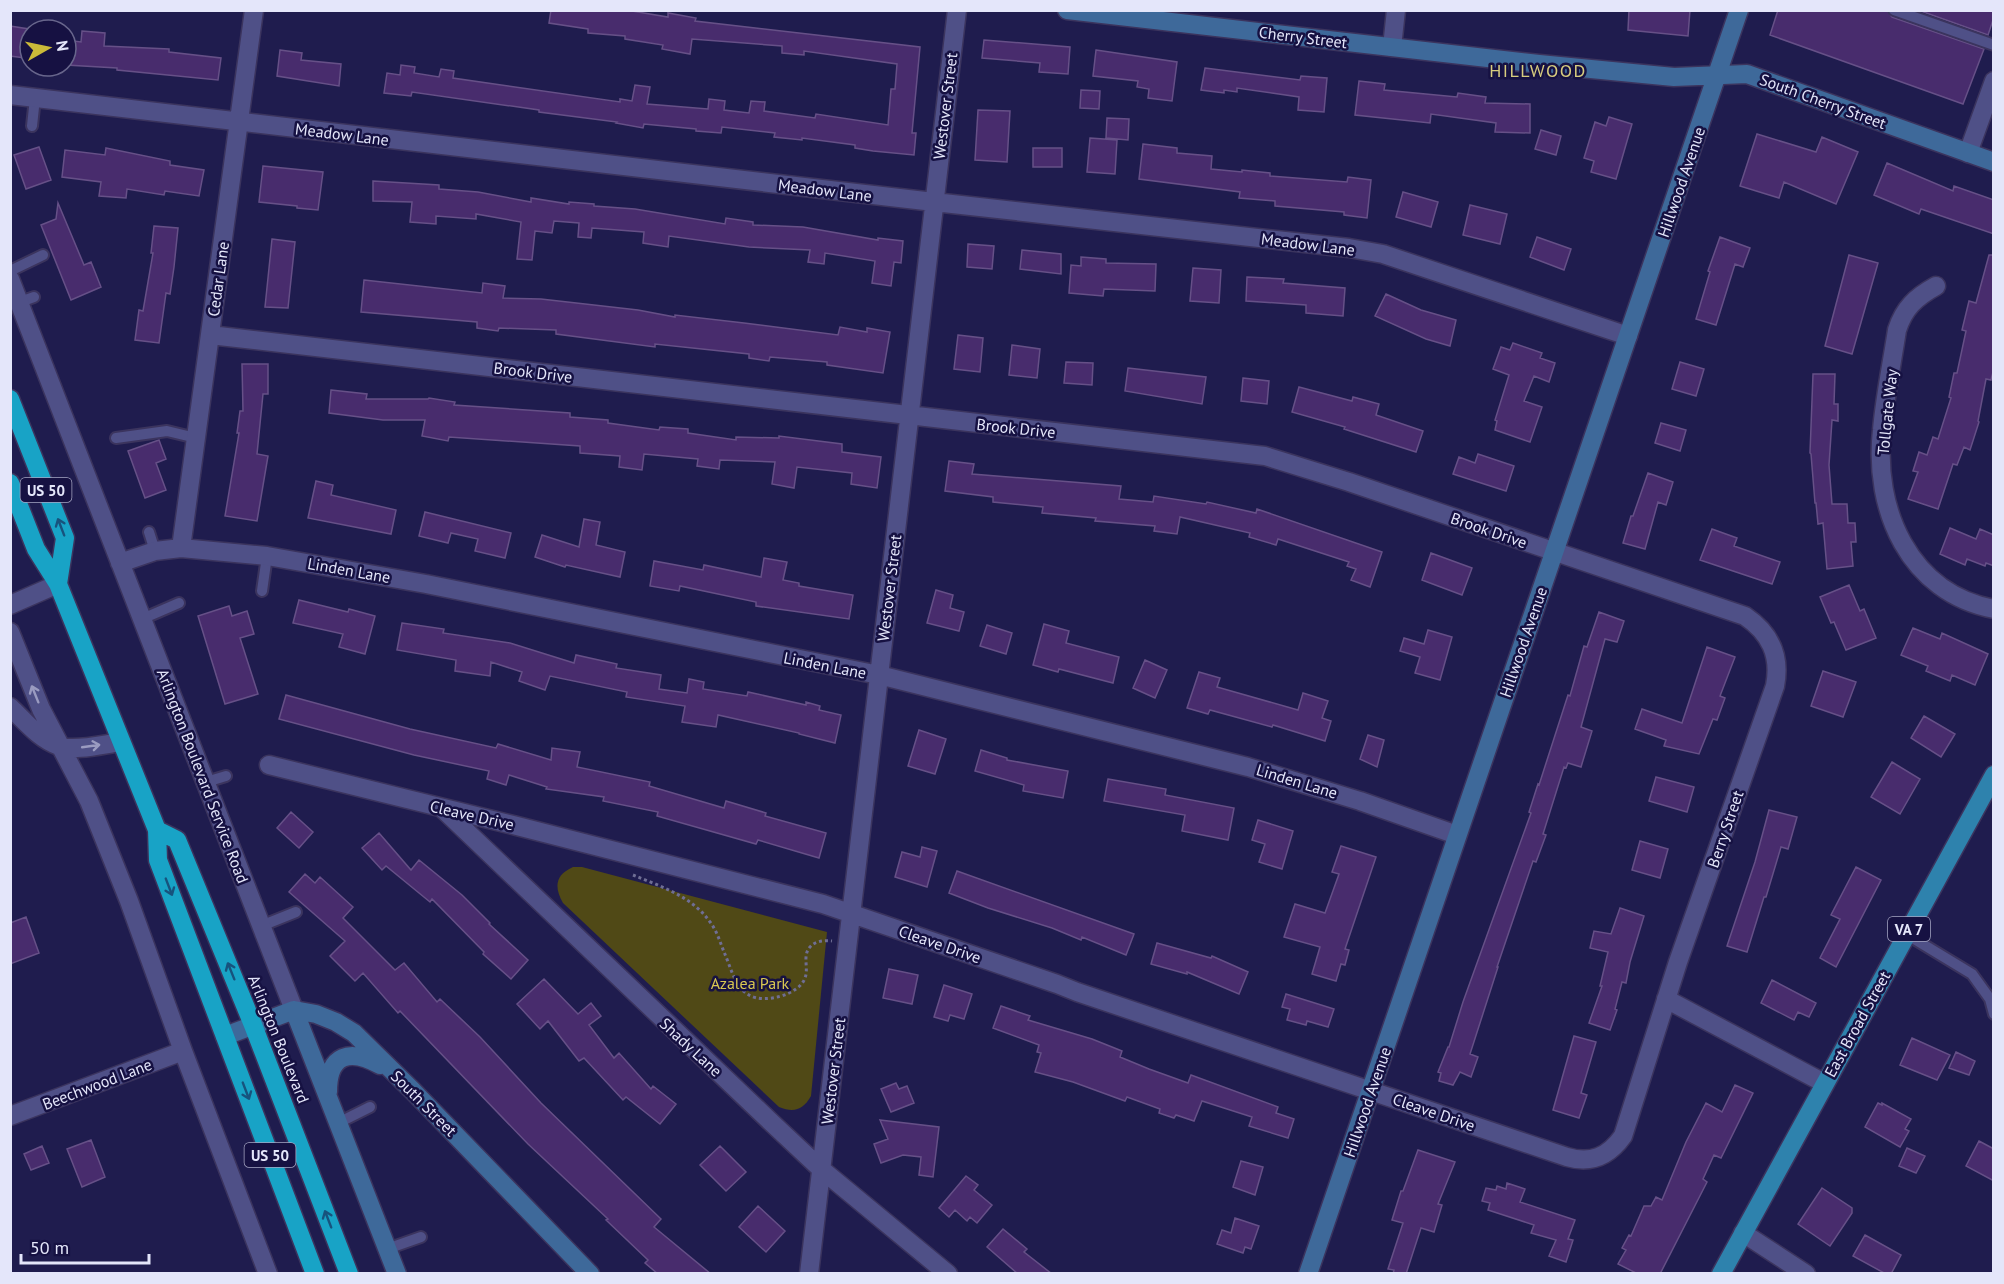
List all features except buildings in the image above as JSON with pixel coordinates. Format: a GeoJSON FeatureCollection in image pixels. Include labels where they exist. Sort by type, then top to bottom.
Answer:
{"type":"FeatureCollection","features":[{"type":"Feature","properties":{"kind":"highway","name":"US 50"},"geometry":{"type":"LineString","coordinates":[[10,399],[65,538],[58,584]]}},
{"type":"Feature","properties":{"kind":"highway","name":"US 50"},"geometry":{"type":"LineString","coordinates":[[10,483],[36,549],[58,584],[157,830],[158,860],[315,1274]]}},
{"type":"Feature","properties":{"kind":"highway","name":"Arlington Boulevard"},"geometry":{"type":"LineString","coordinates":[[157,830],[177,840],[253,1025],[349,1274]]}},
{"type":"Feature","properties":{"kind":"main road","name":"East Broad Street"},"geometry":{"type":"LineString","coordinates":[[1720,1274],[1994,775]]}},
{"type":"Feature","properties":{"kind":"street","name":"Cedar Lane"},"geometry":{"type":"LineString","coordinates":[[181,548],[254,10]]}},
{"type":"Feature","properties":{"kind":"street","name":"Westover Street"},"geometry":{"type":"LineString","coordinates":[[809,1274],[957,10]]}},
{"type":"Feature","properties":{"kind":"street","name":"Cherry Street"},"geometry":{"type":"LineString","coordinates":[[1067,10],[1539,64]]}},
{"type":"Feature","properties":{"kind":"street"},"geometry":{"type":"LineString","coordinates":[[1392,47],[1396,10]]}},
{"type":"Feature","properties":{"kind":"street","name":"Hillwood Avenue"},"geometry":{"type":"LineString","coordinates":[[1308,1274],[1740,10]]}},
{"type":"Feature","properties":{"kind":"street","name":"South Cherry Street"},"geometry":{"type":"LineString","coordinates":[[1539,64],[1674,77],[1747,74],[1994,162]]}},
{"type":"Feature","properties":{"kind":"street"},"geometry":{"type":"LineString","coordinates":[[1968,153],[1994,81]]}},
{"type":"Feature","properties":{"kind":"street","name":"Meadow Lane"},"geometry":{"type":"LineString","coordinates":[[10,95],[239,123],[1349,248],[1372,252],[1628,336]]}},
{"type":"Feature","properties":{"kind":"street","name":"Arlington Boulevard Service Road"},"geometry":{"type":"LineString","coordinates":[[10,279],[27,299],[120,563],[397,1274]]}},
{"type":"Feature","properties":{"kind":"street","name":"Tollgate Way"},"geometry":{"type":"LineString","coordinates":[[1936,286],[1920,295],[1909,305],[1901,318],[1898,330],[1881,431],[1881,462],[1885,492],[1902,544],[1926,576],[1958,598],[1994,609]]}},
{"type":"Feature","properties":{"kind":"street","name":"Brook Drive"},"geometry":{"type":"LineString","coordinates":[[210,335],[1265,456],[1349,482],[1745,616],[1768,636],[1776,659]]}},
{"type":"Feature","properties":{"kind":"street","name":"Linden Lane"},"geometry":{"type":"LineString","coordinates":[[120,563],[155,551],[181,548],[267,556],[437,586],[879,675],[1248,767],[1360,801],[1457,835]]}},
{"type":"Feature","properties":{"kind":"street"},"geometry":{"type":"LineString","coordinates":[[10,605],[58,584]]}},
{"type":"Feature","properties":{"kind":"street"},"geometry":{"type":"LineString","coordinates":[[10,632],[41,709],[94,812],[268,1274]]}},
{"type":"Feature","properties":{"kind":"street","name":"Berry Street"},"geometry":{"type":"LineString","coordinates":[[1599,1157],[1615,1147],[1623,1136],[1666,999],[1775,686],[1778,674],[1776,659]]}},
{"type":"Feature","properties":{"kind":"street"},"geometry":{"type":"LineString","coordinates":[[10,707],[39,735],[60,747],[78,748],[121,742]]}},
{"type":"Feature","properties":{"kind":"street","name":"Cleave Drive"},"geometry":{"type":"LineString","coordinates":[[268,765],[823,904],[1566,1157],[1579,1160],[1599,1157]]}},
{"type":"Feature","properties":{"kind":"street","name":"Shady Lane"},"geometry":{"type":"LineString","coordinates":[[443,809],[821,1169],[948,1274]]}},
{"type":"Feature","properties":{"kind":"street"},"geometry":{"type":"LineString","coordinates":[[1666,999],[1824,1083]]}},
{"type":"Feature","properties":{"kind":"street"},"geometry":{"type":"LineString","coordinates":[[225,1036],[294,1010]]}},
{"type":"Feature","properties":{"kind":"street","name":"South Street"},"geometry":{"type":"LineString","coordinates":[[294,1010],[312,1012],[354,1033],[590,1274]]}},
{"type":"Feature","properties":{"kind":"street","name":"Beechwood Lane"},"geometry":{"type":"LineString","coordinates":[[10,1116],[183,1051]]}},
{"type":"Feature","properties":{"kind":"street"},"geometry":{"type":"LineString","coordinates":[[328,1097],[328,1080],[333,1065],[346,1056],[363,1057],[395,1073]]}},
{"type":"Feature","properties":{"kind":"street"},"geometry":{"type":"LineString","coordinates":[[1743,1233],[1806,1274]]}},
{"type":"Feature","properties":{"kind":"lane"},"geometry":{"type":"LineString","coordinates":[[1894,10],[1994,45]]}},
{"type":"Feature","properties":{"kind":"lane"},"geometry":{"type":"LineString","coordinates":[[32,126],[35,98]]}},
{"type":"Feature","properties":{"kind":"lane"},"geometry":{"type":"LineString","coordinates":[[10,271],[43,255]]}},
{"type":"Feature","properties":{"kind":"lane"},"geometry":{"type":"LineString","coordinates":[[116,438],[167,431],[196,438]]}},
{"type":"Feature","properties":{"kind":"lane"},"geometry":{"type":"LineString","coordinates":[[150,532],[155,551]]}},
{"type":"Feature","properties":{"kind":"lane"},"geometry":{"type":"LineString","coordinates":[[262,591],[267,556]]}},
{"type":"Feature","properties":{"kind":"lane"},"geometry":{"type":"LineString","coordinates":[[142,619],[179,603]]}},
{"type":"Feature","properties":{"kind":"lane"},"geometry":{"type":"LineString","coordinates":[[206,782],[226,776]]}},
{"type":"Feature","properties":{"kind":"lane"},"geometry":{"type":"LineString","coordinates":[[261,926],[296,912]]}},
{"type":"Feature","properties":{"kind":"lane"},"geometry":{"type":"LineString","coordinates":[[1906,934],[1972,974],[1990,999],[1994,1014]]}},
{"type":"Feature","properties":{"kind":"lane"},"geometry":{"type":"LineString","coordinates":[[338,1123],[370,1107]]}},
{"type":"Feature","properties":{"kind":"lane"},"geometry":{"type":"LineString","coordinates":[[387,1249],[421,1237]]}},
{"type":"Feature","properties":{"kind":"path"},"geometry":{"type":"LineString","coordinates":[[628,854],[627,866],[631,874],[662,886],[692,903],[710,921],[736,981],[747,995],[759,998],[776,997],[795,992],[805,979],[806,954],[814,943],[825,940],[848,943]]}},
{"type":"Feature","properties":{"kind":"green space","name":"Azalea Park"},"geometry":{"type":"Polygon","coordinates":[[[582,867],[827,932],[811,1096],[805,1104],[794,1110],[779,1107],[563,903],[558,892],[558,882],[567,870],[582,867]]]}},
{"type":"Feature","properties":{"kind":"district","name":"HILLWOOD"},"geometry":{"type":"Point","coordinates":[1538,70]}}]}
